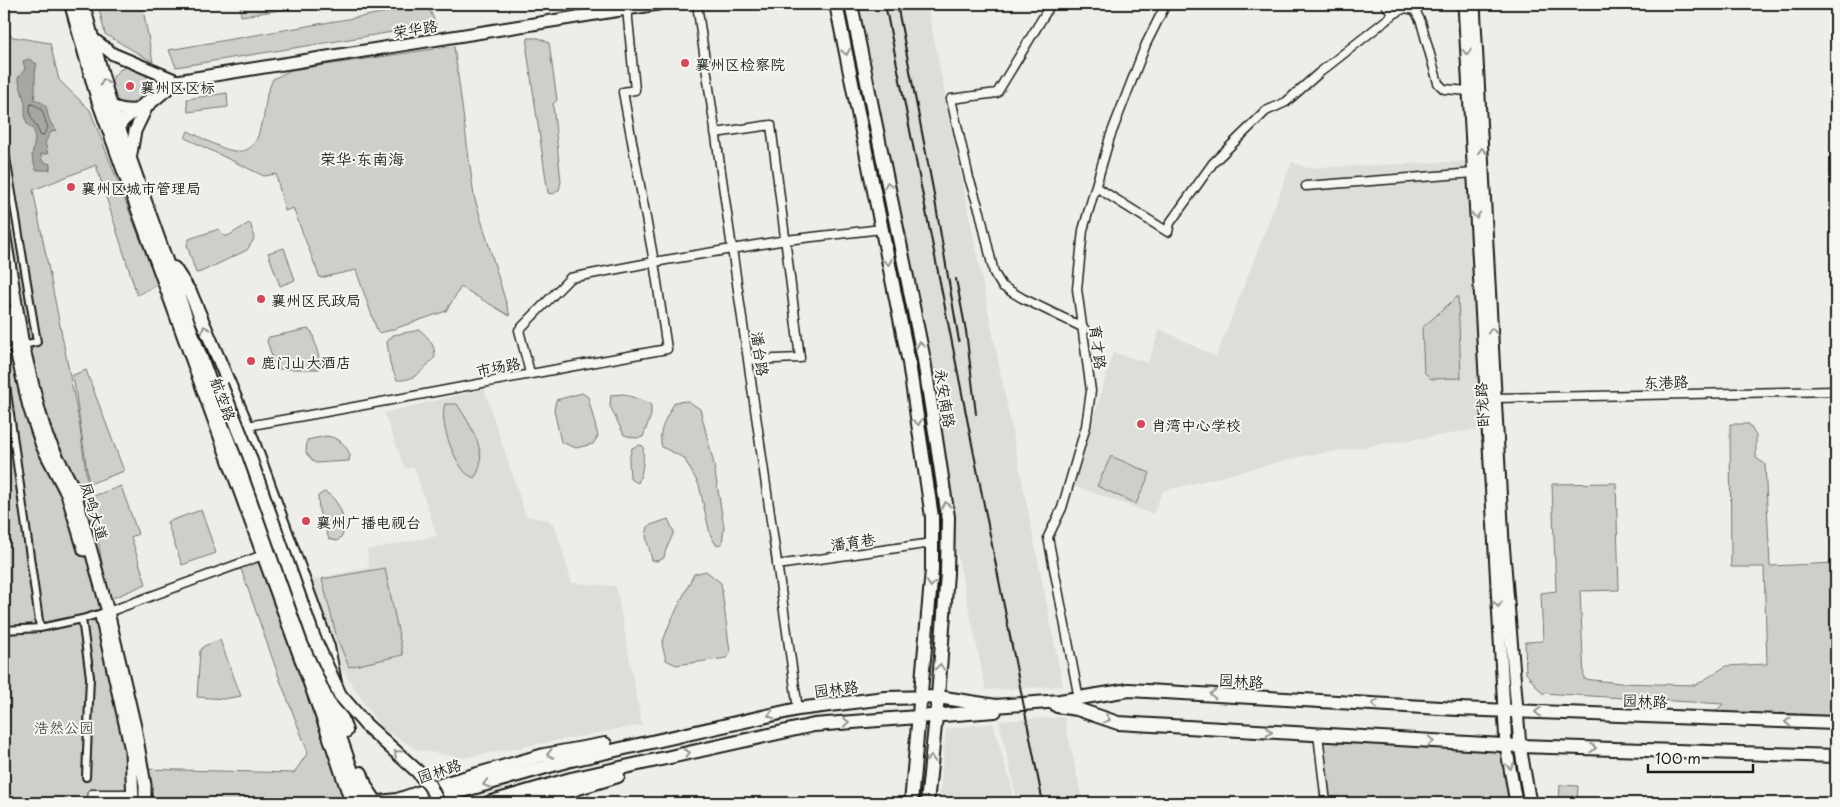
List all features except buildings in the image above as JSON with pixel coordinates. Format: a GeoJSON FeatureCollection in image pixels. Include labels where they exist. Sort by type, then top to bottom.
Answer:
{"type":"FeatureCollection","features":[{"type":"Feature","properties":{"kind":"main road","name":"航空路"},"geometry":{"type":"LineString","coordinates":[[71,4],[98,100],[264,555],[352,803]]}},
{"type":"Feature","properties":{"kind":"main road","name":"航空路"},"geometry":{"type":"LineString","coordinates":[[83,4],[118,126],[361,797]]}},
{"type":"Feature","properties":{"kind":"main road","name":"荣华路"},"geometry":{"type":"LineString","coordinates":[[177,81],[658,4]]}},
{"type":"Feature","properties":{"kind":"main road"},"geometry":{"type":"LineString","coordinates":[[836,4],[909,363],[932,517],[932,570],[911,803]]}},
{"type":"Feature","properties":{"kind":"main road","name":"永安南路"},"geometry":{"type":"LineString","coordinates":[[851,4],[924,360],[948,516],[947,573],[938,697],[927,803]]}},
{"type":"Feature","properties":{"kind":"main road","name":"卧龙路"},"geometry":{"type":"LineString","coordinates":[[1464,4],[1511,711],[1520,746],[1530,803]]}},
{"type":"Feature","properties":{"kind":"main road","name":"卧龙路"},"geometry":{"type":"LineString","coordinates":[[1474,4],[1504,542],[1511,711],[1506,746],[1516,803]]}},
{"type":"Feature","properties":{"kind":"main road"},"geometry":{"type":"LineString","coordinates":[[92,38],[113,54],[177,81]]}},
{"type":"Feature","properties":{"kind":"main road"},"geometry":{"type":"LineString","coordinates":[[98,100],[112,107],[134,110],[147,106],[177,81]]}},
{"type":"Feature","properties":{"kind":"main road"},"geometry":{"type":"LineString","coordinates":[[112,138],[118,126],[134,110],[177,81]]}},
{"type":"Feature","properties":{"kind":"main road"},"geometry":{"type":"LineString","coordinates":[[130,159],[135,130],[147,106]]}},
{"type":"Feature","properties":{"kind":"main road","name":"凤鸣大道"},"geometry":{"type":"LineString","coordinates":[[4,233],[14,346]]}},
{"type":"Feature","properties":{"kind":"main road"},"geometry":{"type":"LineString","coordinates":[[162,249],[191,294],[247,426],[328,647],[342,719],[366,786],[384,802]]}},
{"type":"Feature","properties":{"kind":"main road","name":"凤鸣大道"},"geometry":{"type":"LineString","coordinates":[[4,276],[14,346],[44,428],[74,489],[135,727],[145,785],[145,803]]}},
{"type":"Feature","properties":{"kind":"main road"},"geometry":{"type":"LineString","coordinates":[[190,328],[222,385],[314,638],[340,695],[366,725],[417,770],[430,786],[438,803]]}},
{"type":"Feature","properties":{"kind":"main road","name":"凤鸣大道"},"geometry":{"type":"LineString","coordinates":[[105,613],[131,750],[134,798]]}},
{"type":"Feature","properties":{"kind":"main road","name":"园林路"},"geometry":{"type":"LineString","coordinates":[[420,803],[566,760],[798,709],[885,698],[938,697],[996,706],[1079,699],[1129,690],[1511,711],[1836,723]]}},
{"type":"Feature","properties":{"kind":"main road"},"geometry":{"type":"LineString","coordinates":[[488,803],[571,779],[814,725],[1060,706],[1077,709],[1118,723],[1506,746],[1836,756]]}},
{"type":"Feature","properties":{"kind":"main road","name":"园林路"},"geometry":{"type":"LineString","coordinates":[[384,802],[397,800],[450,782],[544,755],[616,741],[650,742]]}},
{"type":"Feature","properties":{"kind":"main road"},"geometry":{"type":"LineString","coordinates":[[529,803],[643,768],[652,761]]}},
{"type":"Feature","properties":{"kind":"main road"},"geometry":{"type":"LineString","coordinates":[[361,797],[384,802]]}},
{"type":"Feature","properties":{"kind":"street","name":"潘台路"},"geometry":{"type":"LineString","coordinates":[[697,4],[798,709]]}},
{"type":"Feature","properties":{"kind":"street"},"geometry":{"type":"LineString","coordinates":[[1050,4],[997,93],[951,99],[994,273],[1002,286],[1022,298],[1084,328]]}},
{"type":"Feature","properties":{"kind":"street","name":"育才路"},"geometry":{"type":"LineString","coordinates":[[1079,699],[1048,537],[1062,508],[1086,426],[1091,391],[1084,328],[1077,289],[1083,230],[1110,137],[1146,44],[1166,4]]}},
{"type":"Feature","properties":{"kind":"street"},"geometry":{"type":"LineString","coordinates":[[1386,4],[1394,14]]}},
{"type":"Feature","properties":{"kind":"street"},"geometry":{"type":"LineString","coordinates":[[1096,187],[1168,232],[1170,223],[1213,163],[1266,111],[1286,102],[1319,73],[1394,14],[1405,8],[1415,10],[1421,22],[1438,83],[1444,89],[1469,91]]}},
{"type":"Feature","properties":{"kind":"street"},"geometry":{"type":"LineString","coordinates":[[627,9],[635,90],[623,92],[654,262]]}},
{"type":"Feature","properties":{"kind":"street"},"geometry":{"type":"LineString","coordinates":[[715,133],[771,125],[800,358],[748,360]]}},
{"type":"Feature","properties":{"kind":"street"},"geometry":{"type":"LineString","coordinates":[[4,146],[37,342],[14,346]]}},
{"type":"Feature","properties":{"kind":"street"},"geometry":{"type":"LineString","coordinates":[[1306,186],[1474,173]]}},
{"type":"Feature","properties":{"kind":"street"},"geometry":{"type":"LineString","coordinates":[[530,373],[519,330],[570,278],[786,240],[882,229]]}},
{"type":"Feature","properties":{"kind":"street","name":"市场路"},"geometry":{"type":"LineString","coordinates":[[247,426],[667,349],[654,262]]}},
{"type":"Feature","properties":{"kind":"street"},"geometry":{"type":"LineString","coordinates":[[4,371],[40,628]]}},
{"type":"Feature","properties":{"kind":"street","name":"东港路"},"geometry":{"type":"LineString","coordinates":[[1495,398],[1836,391]]}},
{"type":"Feature","properties":{"kind":"street","name":"潘育巷"},"geometry":{"type":"LineString","coordinates":[[778,565],[932,543]]}},
{"type":"Feature","properties":{"kind":"street"},"geometry":{"type":"LineString","coordinates":[[4,630],[40,628],[105,613],[264,555]]}},
{"type":"Feature","properties":{"kind":"street"},"geometry":{"type":"LineString","coordinates":[[82,619],[90,676],[86,777]]}},
{"type":"Feature","properties":{"kind":"street"},"geometry":{"type":"LineString","coordinates":[[1318,734],[1326,803]]}},
{"type":"Feature","properties":{"kind":"street"},"geometry":{"type":"LineString","coordinates":[[92,803],[92,794],[134,798]]}},
{"type":"Feature","properties":{"kind":"shaded area"},"geometry":{"type":"Polygon","coordinates":[[[841,4],[927,4],[1063,686],[986,690],[841,4]]]}},
{"type":"Feature","properties":{"kind":"shaded area"},"geometry":{"type":"Polygon","coordinates":[[[1473,161],[1488,428],[1304,456],[1163,491],[1153,514],[1074,486],[1113,352],[1148,363],[1160,329],[1216,357],[1292,162],[1307,168],[1473,161]]]}},
{"type":"Feature","properties":{"kind":"shaded area"},"geometry":{"type":"Polygon","coordinates":[[[484,389],[526,516],[548,520],[555,526],[572,583],[616,586],[642,725],[463,758],[418,750],[380,727],[342,669],[311,580],[369,567],[367,550],[437,536],[414,467],[405,469],[384,413],[484,389]]]}},
{"type":"Feature","properties":{"kind":"shaded area"},"geometry":{"type":"Polygon","coordinates":[[[1064,717],[1083,803],[1015,803],[1015,789],[999,721],[1064,717]]]}},
{"type":"Feature","properties":{"kind":"shaded area"},"geometry":{"type":"Polygon","coordinates":[[[993,723],[1012,788],[1012,803],[939,803],[946,729],[993,723]]]}},
{"type":"Feature","properties":{"kind":"green space"},"geometry":{"type":"Polygon","coordinates":[[[98,4],[142,4],[153,62],[105,34],[98,4]]]}},
{"type":"Feature","properties":{"kind":"green space"},"geometry":{"type":"Polygon","coordinates":[[[240,4],[321,4],[241,16],[240,4]]]}},
{"type":"Feature","properties":{"kind":"green space"},"geometry":{"type":"Polygon","coordinates":[[[428,5],[436,25],[176,67],[169,50],[428,5]]]}},
{"type":"Feature","properties":{"kind":"green space","name":"浩然公园"},"geometry":{"type":"Polygon","coordinates":[[[4,31],[13,37],[50,43],[59,80],[90,110],[158,285],[137,295],[96,165],[33,190],[79,421],[133,803],[4,803],[4,31]]]}},
{"type":"Feature","properties":{"kind":"green space"},"geometry":{"type":"Polygon","coordinates":[[[528,38],[539,38],[549,43],[557,100],[553,104],[561,182],[559,190],[553,194],[548,193],[527,50],[528,38]]]}},
{"type":"Feature","properties":{"kind":"green space"},"geometry":{"type":"Polygon","coordinates":[[[454,46],[474,196],[510,316],[461,287],[446,311],[378,333],[356,270],[320,278],[293,208],[285,211],[276,174],[264,176],[185,138],[188,131],[232,151],[242,151],[251,147],[257,138],[261,123],[263,122],[267,94],[273,79],[291,70],[454,46]]]}},
{"type":"Feature","properties":{"kind":"green space"},"geometry":{"type":"Polygon","coordinates":[[[130,67],[144,72],[149,86],[144,100],[130,105],[116,100],[111,86],[116,72],[130,67]]]}},
{"type":"Feature","properties":{"kind":"green space"},"geometry":{"type":"Polygon","coordinates":[[[227,93],[228,107],[188,112],[187,99],[227,93]]]}},
{"type":"Feature","properties":{"kind":"green space"},"geometry":{"type":"Polygon","coordinates":[[[249,223],[254,239],[247,250],[196,273],[187,245],[189,239],[219,229],[224,236],[228,236],[249,223]]]}},
{"type":"Feature","properties":{"kind":"green space"},"geometry":{"type":"Polygon","coordinates":[[[284,248],[295,280],[280,286],[268,253],[284,248]]]}},
{"type":"Feature","properties":{"kind":"green space"},"geometry":{"type":"Polygon","coordinates":[[[1458,296],[1461,378],[1431,379],[1424,372],[1422,328],[1458,296]]]}},
{"type":"Feature","properties":{"kind":"green space"},"geometry":{"type":"Polygon","coordinates":[[[308,329],[312,332],[321,365],[319,369],[276,369],[267,341],[269,337],[308,329]]]}},
{"type":"Feature","properties":{"kind":"green space"},"geometry":{"type":"Polygon","coordinates":[[[420,330],[431,342],[435,357],[414,377],[397,380],[390,364],[387,342],[393,335],[420,330]]]}},
{"type":"Feature","properties":{"kind":"green space"},"geometry":{"type":"Polygon","coordinates":[[[86,370],[124,471],[89,484],[73,375],[86,370]]]}},
{"type":"Feature","properties":{"kind":"green space"},"geometry":{"type":"Polygon","coordinates":[[[582,393],[588,397],[598,436],[593,444],[576,448],[561,442],[554,410],[556,400],[582,393]]]}},
{"type":"Feature","properties":{"kind":"green space"},"geometry":{"type":"Polygon","coordinates":[[[624,394],[651,404],[651,415],[643,437],[635,438],[624,435],[610,406],[611,395],[624,394]]]}},
{"type":"Feature","properties":{"kind":"green space"},"geometry":{"type":"Polygon","coordinates":[[[688,401],[700,409],[713,460],[724,527],[722,544],[716,545],[710,534],[699,485],[684,458],[662,447],[662,429],[675,402],[688,401]]]}},
{"type":"Feature","properties":{"kind":"green space"},"geometry":{"type":"Polygon","coordinates":[[[445,404],[457,404],[477,440],[481,460],[474,478],[467,474],[459,465],[451,448],[445,429],[445,404]]]}},
{"type":"Feature","properties":{"kind":"green space"},"geometry":{"type":"Polygon","coordinates":[[[1730,424],[1749,424],[1756,436],[1756,458],[1765,464],[1770,566],[1836,563],[1836,723],[1708,719],[1723,704],[1542,693],[1526,673],[1525,642],[1543,641],[1541,593],[1556,591],[1552,484],[1616,483],[1619,590],[1580,591],[1584,679],[1620,683],[1696,685],[1726,666],[1767,664],[1764,567],[1731,567],[1730,424]]]}},
{"type":"Feature","properties":{"kind":"green space"},"geometry":{"type":"Polygon","coordinates":[[[326,436],[335,438],[344,444],[350,455],[349,461],[315,463],[306,453],[307,440],[326,436]]]}},
{"type":"Feature","properties":{"kind":"green space"},"geometry":{"type":"Polygon","coordinates":[[[639,445],[643,446],[643,455],[642,470],[638,483],[630,479],[629,459],[632,448],[639,445]]]}},
{"type":"Feature","properties":{"kind":"green space"},"geometry":{"type":"Polygon","coordinates":[[[1111,456],[1150,473],[1136,504],[1097,486],[1111,456]]]}},
{"type":"Feature","properties":{"kind":"green space"},"geometry":{"type":"Polygon","coordinates":[[[121,486],[138,534],[131,537],[146,584],[108,600],[91,497],[121,486]]]}},
{"type":"Feature","properties":{"kind":"green space"},"geometry":{"type":"Polygon","coordinates":[[[324,492],[335,500],[342,514],[344,530],[342,536],[337,541],[329,539],[319,511],[318,496],[324,492]]]}},
{"type":"Feature","properties":{"kind":"green space"},"geometry":{"type":"Polygon","coordinates":[[[201,510],[216,553],[182,565],[167,522],[201,510]]]}},
{"type":"Feature","properties":{"kind":"green space"},"geometry":{"type":"Polygon","coordinates":[[[668,519],[674,532],[664,558],[657,561],[652,560],[646,536],[648,526],[668,519]]]}},
{"type":"Feature","properties":{"kind":"green space"},"geometry":{"type":"Polygon","coordinates":[[[263,555],[352,803],[145,803],[143,769],[294,773],[308,752],[280,680],[241,569],[198,584],[196,579],[263,555]]]}},
{"type":"Feature","properties":{"kind":"green space"},"geometry":{"type":"Polygon","coordinates":[[[385,568],[403,655],[349,667],[337,638],[322,579],[385,568]]]}},
{"type":"Feature","properties":{"kind":"green space"},"geometry":{"type":"Polygon","coordinates":[[[706,571],[721,583],[730,652],[727,658],[676,665],[666,660],[662,644],[669,625],[694,574],[706,571]]]}},
{"type":"Feature","properties":{"kind":"green space"},"geometry":{"type":"Polygon","coordinates":[[[220,640],[241,696],[224,699],[197,697],[200,651],[204,646],[220,640]]]}},
{"type":"Feature","properties":{"kind":"green space"},"geometry":{"type":"Polygon","coordinates":[[[1318,734],[1506,745],[1516,803],[1326,803],[1318,734]]]}},
{"type":"Feature","properties":{"kind":"green space"},"geometry":{"type":"Polygon","coordinates":[[[1560,785],[1578,786],[1577,803],[1559,803],[1560,785]]]}},
{"type":"Feature","properties":{"kind":"water"},"geometry":{"type":"Polygon","coordinates":[[[29,59],[37,64],[34,99],[43,103],[46,107],[50,120],[56,130],[50,133],[45,143],[48,154],[41,154],[42,161],[50,164],[50,170],[36,170],[32,156],[35,139],[34,130],[27,124],[25,103],[18,78],[25,69],[23,61],[29,59]]]}},
{"type":"Feature","properties":{"kind":"railway"},"geometry":{"type":"LineString","coordinates":[[885,4],[1043,803]]}},
{"type":"Feature","properties":{"kind":"railway"},"geometry":{"type":"LineString","coordinates":[[897,4],[933,189],[959,341]]}},
{"type":"Feature","properties":{"kind":"railway"},"geometry":{"type":"LineString","coordinates":[[956,279],[966,331],[976,414]]}},
{"type":"Feature","properties":{"kind":"place","name":"襄州区检察院"},"geometry":{"type":"Point","coordinates":[685,63]}},
{"type":"Feature","properties":{"kind":"place","name":"襄州区区标"},"geometry":{"type":"Point","coordinates":[130,86]}},
{"type":"Feature","properties":{"kind":"place","name":"襄州区城市管理局"},"geometry":{"type":"Point","coordinates":[71,187]}},
{"type":"Feature","properties":{"kind":"place","name":"襄州区民政局"},"geometry":{"type":"Point","coordinates":[261,299]}},
{"type":"Feature","properties":{"kind":"place","name":"鹿门山大酒店"},"geometry":{"type":"Point","coordinates":[251,361]}},
{"type":"Feature","properties":{"kind":"place","name":"肖湾中心学校"},"geometry":{"type":"Point","coordinates":[1141,424]}},
{"type":"Feature","properties":{"kind":"place","name":"襄州广播电视台"},"geometry":{"type":"Point","coordinates":[306,521]}},
{"type":"Feature","properties":{"kind":"district","name":"荣华·东南海"},"geometry":{"type":"Point","coordinates":[362,158]}}]}
